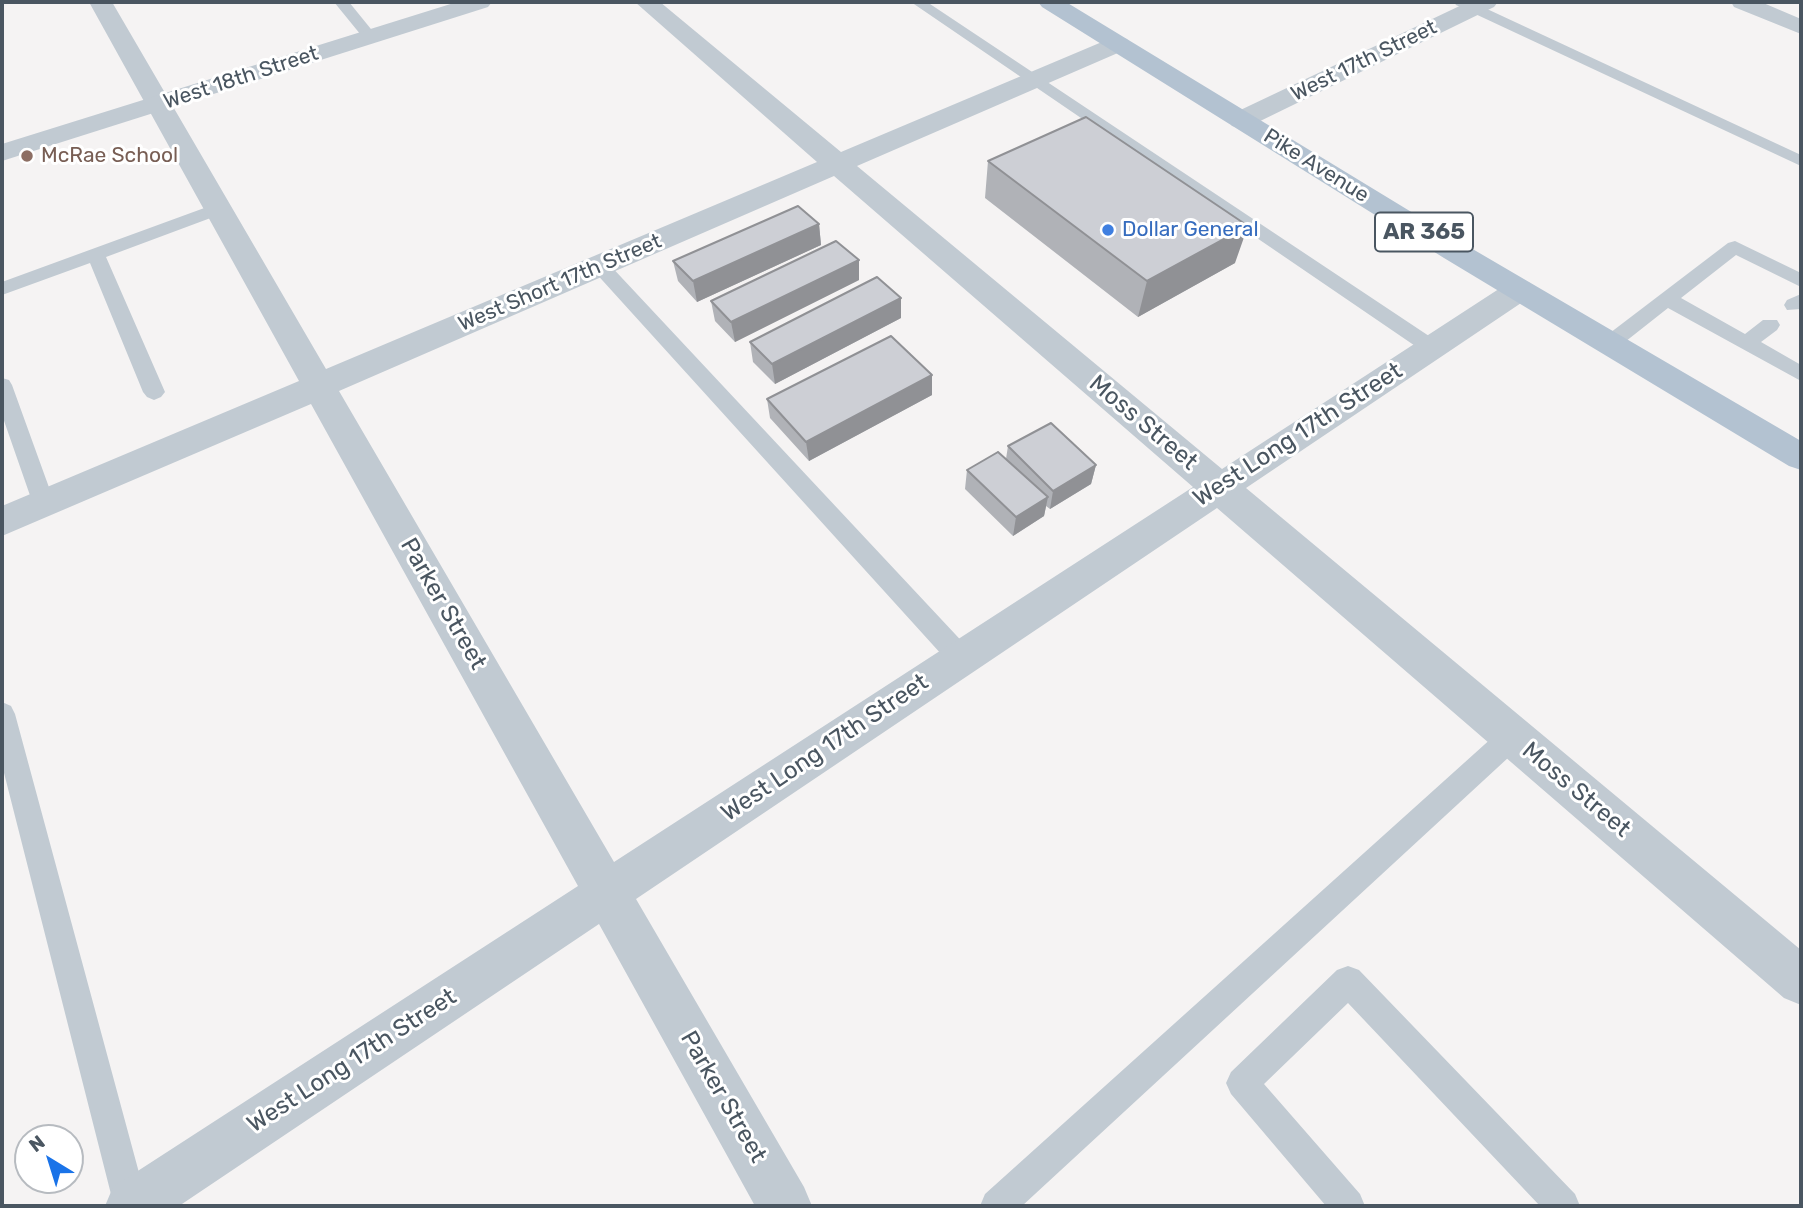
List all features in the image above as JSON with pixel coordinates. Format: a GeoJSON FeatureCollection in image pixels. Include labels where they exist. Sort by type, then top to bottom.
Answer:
{"type":"FeatureCollection","features":[{"type":"Feature","properties":{"kind":"main road","name":"Pike Avenue"},"geometry":{"type":"LineString","coordinates":[[1050,2],[1519,290],[1801,457]]}},
{"type":"Feature","properties":{"kind":"street","name":"Parker Street"},"geometry":{"type":"LineString","coordinates":[[100,2],[785,1206]]}},
{"type":"Feature","properties":{"kind":"street","name":"West 18th Street"},"geometry":{"type":"LineString","coordinates":[[2,153],[480,2]]}},
{"type":"Feature","properties":{"kind":"street","name":"Moss Street"},"geometry":{"type":"LineString","coordinates":[[646,2],[1801,981]]}},
{"type":"Feature","properties":{"kind":"street"},"geometry":{"type":"LineString","coordinates":[[1742,2],[1801,27]]}},
{"type":"Feature","properties":{"kind":"street","name":"West 17th Street"},"geometry":{"type":"LineString","coordinates":[[1241,120],[1474,4]]}},
{"type":"Feature","properties":{"kind":"street","name":"West Short 17th Street"},"geometry":{"type":"LineString","coordinates":[[2,522],[1118,44]]}},
{"type":"Feature","properties":{"kind":"street","name":"West Long 17th Street"},"geometry":{"type":"LineString","coordinates":[[131,1206],[1519,290]]}},
{"type":"Feature","properties":{"kind":"lane"},"geometry":{"type":"LineString","coordinates":[[341,2],[370,37]]}},
{"type":"Feature","properties":{"kind":"lane"},"geometry":{"type":"LineString","coordinates":[[918,2],[1431,347]]}},
{"type":"Feature","properties":{"kind":"lane"},"geometry":{"type":"LineString","coordinates":[[1474,4],[1801,160]]}},
{"type":"Feature","properties":{"kind":"lane"},"geometry":{"type":"LineString","coordinates":[[2,289],[218,209]]}},
{"type":"Feature","properties":{"kind":"lane"},"geometry":{"type":"LineString","coordinates":[[1609,344],[1735,247],[1801,281]]}},
{"type":"Feature","properties":{"kind":"lane"},"geometry":{"type":"LineString","coordinates":[[95,254],[154,392]]}},
{"type":"Feature","properties":{"kind":"lane"},"geometry":{"type":"LineString","coordinates":[[600,266],[961,658]]}},
{"type":"Feature","properties":{"kind":"lane"},"geometry":{"type":"LineString","coordinates":[[1667,299],[1800,371]]}},
{"type":"Feature","properties":{"kind":"lane"},"geometry":{"type":"LineString","coordinates":[[1746,344],[1770,325]]}},
{"type":"Feature","properties":{"kind":"lane"},"geometry":{"type":"LineString","coordinates":[[2,385],[44,504]]}},
{"type":"Feature","properties":{"kind":"lane"},"geometry":{"type":"LineString","coordinates":[[2,714],[131,1206]]}},
{"type":"Feature","properties":{"kind":"lane"},"geometry":{"type":"LineString","coordinates":[[997,1206],[1513,736]]}},
{"type":"Feature","properties":{"kind":"lane"},"geometry":{"type":"LineString","coordinates":[[1348,1206],[1242,1083],[1348,981],[1563,1206]]}},
{"type":"Feature","properties":{"kind":"building"},"geometry":{"type":"Polygon","coordinates":[[[1086,117],[1248,226],[1147,281],[988,161],[1086,117]]]}},
{"type":"Feature","properties":{"kind":"building"},"geometry":{"type":"Polygon","coordinates":[[[798,206],[819,224],[693,281],[673,261],[798,206]]]}},
{"type":"Feature","properties":{"kind":"building"},"geometry":{"type":"Polygon","coordinates":[[[836,241],[859,260],[731,322],[711,301],[836,241]]]}},
{"type":"Feature","properties":{"kind":"building"},"geometry":{"type":"Polygon","coordinates":[[[877,277],[901,298],[772,364],[750,342],[877,277]]]}},
{"type":"Feature","properties":{"kind":"building"},"geometry":{"type":"Polygon","coordinates":[[[891,336],[932,375],[806,442],[767,399],[891,336]]]}},
{"type":"Feature","properties":{"kind":"building"},"geometry":{"type":"Polygon","coordinates":[[[1051,423],[1096,465],[1053,491],[1008,446],[1051,423]]]}},
{"type":"Feature","properties":{"kind":"building"},"geometry":{"type":"Polygon","coordinates":[[[998,452],[1048,497],[1016,517],[967,470],[998,452]]]}},
{"type":"Feature","properties":{"kind":"place","name":"McRae School"},"geometry":{"type":"Point","coordinates":[27,156]}},
{"type":"Feature","properties":{"kind":"place","name":"Dollar General"},"geometry":{"type":"Point","coordinates":[1108,230]}}]}
